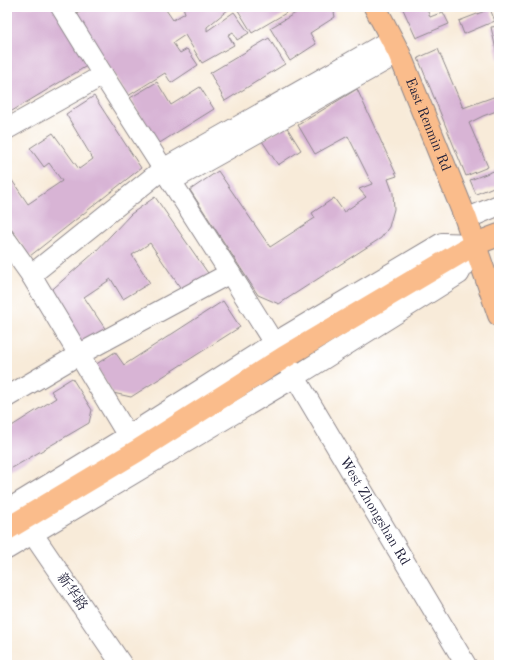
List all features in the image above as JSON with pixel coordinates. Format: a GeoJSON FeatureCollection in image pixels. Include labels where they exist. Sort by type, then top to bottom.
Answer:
{"type":"FeatureCollection","features":[{"type":"Feature","properties":{"kind":"main road","name":"East Renmin Rd"},"geometry":{"type":"LineString","coordinates":[[375,7],[395,46],[466,219],[499,315]]}},
{"type":"Feature","properties":{"kind":"main road"},"geometry":{"type":"LineString","coordinates":[[17,523],[132,444],[279,350],[475,244],[499,235]]}},
{"type":"Feature","properties":{"kind":"street","name":"West Zhongshan Rd"},"geometry":{"type":"LineString","coordinates":[[61,7],[279,350],[462,663]]}},
{"type":"Feature","properties":{"kind":"street"},"geometry":{"type":"LineString","coordinates":[[31,275],[167,175],[395,46]]}},
{"type":"Feature","properties":{"kind":"street"},"geometry":{"type":"LineString","coordinates":[[7,129],[103,75]]}},
{"type":"Feature","properties":{"kind":"street"},"geometry":{"type":"LineString","coordinates":[[466,219],[499,206]]}},
{"type":"Feature","properties":{"kind":"street"},"geometry":{"type":"LineString","coordinates":[[7,241],[31,275],[132,444]]}},
{"type":"Feature","properties":{"kind":"street"},"geometry":{"type":"LineString","coordinates":[[7,549],[17,523],[295,377],[459,274],[475,244]]}},
{"type":"Feature","properties":{"kind":"street"},"geometry":{"type":"LineString","coordinates":[[7,398],[78,355],[230,273]]}},
{"type":"Feature","properties":{"kind":"street","name":"新华路"},"geometry":{"type":"LineString","coordinates":[[17,523],[122,665]]}},
{"type":"Feature","properties":{"kind":"building"},"geometry":{"type":"Polygon","coordinates":[[[11,7],[54,7],[90,64],[7,114],[7,9],[11,7]]]}},
{"type":"Feature","properties":{"kind":"building"},"geometry":{"type":"Polygon","coordinates":[[[88,7],[164,7],[173,20],[185,13],[183,7],[227,7],[229,9],[207,27],[207,31],[234,12],[249,33],[237,40],[233,32],[228,35],[234,45],[202,63],[185,35],[173,43],[180,53],[187,49],[198,65],[171,83],[165,73],[128,96],[74,14],[88,7]]]}},
{"type":"Feature","properties":{"kind":"building"},"geometry":{"type":"Polygon","coordinates":[[[236,7],[283,7],[286,13],[252,33],[236,7]]]}},
{"type":"Feature","properties":{"kind":"building"},"geometry":{"type":"Polygon","coordinates":[[[296,7],[333,7],[335,17],[310,33],[316,44],[290,61],[270,28],[299,11],[296,7]]]}},
{"type":"Feature","properties":{"kind":"building"},"geometry":{"type":"Polygon","coordinates":[[[402,7],[426,7],[430,17],[443,12],[449,24],[416,38],[402,7]]]}},
{"type":"Feature","properties":{"kind":"building"},"geometry":{"type":"Polygon","coordinates":[[[490,9],[495,21],[464,34],[459,21],[490,9]]]}},
{"type":"Feature","properties":{"kind":"building"},"geometry":{"type":"Polygon","coordinates":[[[499,26],[499,59],[498,59],[491,27],[499,26]]]}},
{"type":"Feature","properties":{"kind":"building"},"geometry":{"type":"Polygon","coordinates":[[[269,38],[285,64],[225,101],[210,73],[269,38]]]}},
{"type":"Feature","properties":{"kind":"building"},"geometry":{"type":"Polygon","coordinates":[[[438,49],[463,108],[499,95],[499,110],[469,123],[488,167],[466,176],[418,58],[438,49]]]}},
{"type":"Feature","properties":{"kind":"building"},"geometry":{"type":"Polygon","coordinates":[[[157,82],[171,105],[200,87],[214,109],[158,144],[130,98],[157,82]]]}},
{"type":"Feature","properties":{"kind":"building"},"geometry":{"type":"Polygon","coordinates":[[[357,89],[397,176],[388,179],[393,193],[394,209],[389,227],[381,238],[279,304],[258,295],[190,190],[218,171],[270,247],[315,218],[312,213],[334,198],[344,212],[366,197],[359,189],[372,184],[348,136],[315,154],[298,125],[357,89]]]}},
{"type":"Feature","properties":{"kind":"building"},"geometry":{"type":"Polygon","coordinates":[[[94,96],[141,168],[30,256],[7,223],[7,173],[28,204],[62,181],[49,163],[44,167],[30,148],[53,133],[79,169],[93,159],[66,114],[94,96]]]}},
{"type":"Feature","properties":{"kind":"building"},"geometry":{"type":"Polygon","coordinates":[[[286,126],[301,150],[278,165],[262,141],[286,126]]]}},
{"type":"Feature","properties":{"kind":"building"},"geometry":{"type":"Polygon","coordinates":[[[499,169],[499,193],[496,186],[476,194],[470,180],[499,169]]]}},
{"type":"Feature","properties":{"kind":"building"},"geometry":{"type":"Polygon","coordinates":[[[155,197],[210,276],[184,293],[150,243],[132,255],[150,283],[123,299],[111,279],[84,297],[106,330],[81,346],[47,294],[94,253],[131,214],[155,197]]]}},
{"type":"Feature","properties":{"kind":"building"},"geometry":{"type":"Polygon","coordinates":[[[223,301],[240,327],[131,397],[113,393],[95,365],[115,352],[124,365],[223,301]]]}},
{"type":"Feature","properties":{"kind":"building"},"geometry":{"type":"Polygon","coordinates":[[[72,378],[92,410],[89,423],[7,471],[7,429],[56,398],[51,391],[72,378]]]}}]}
